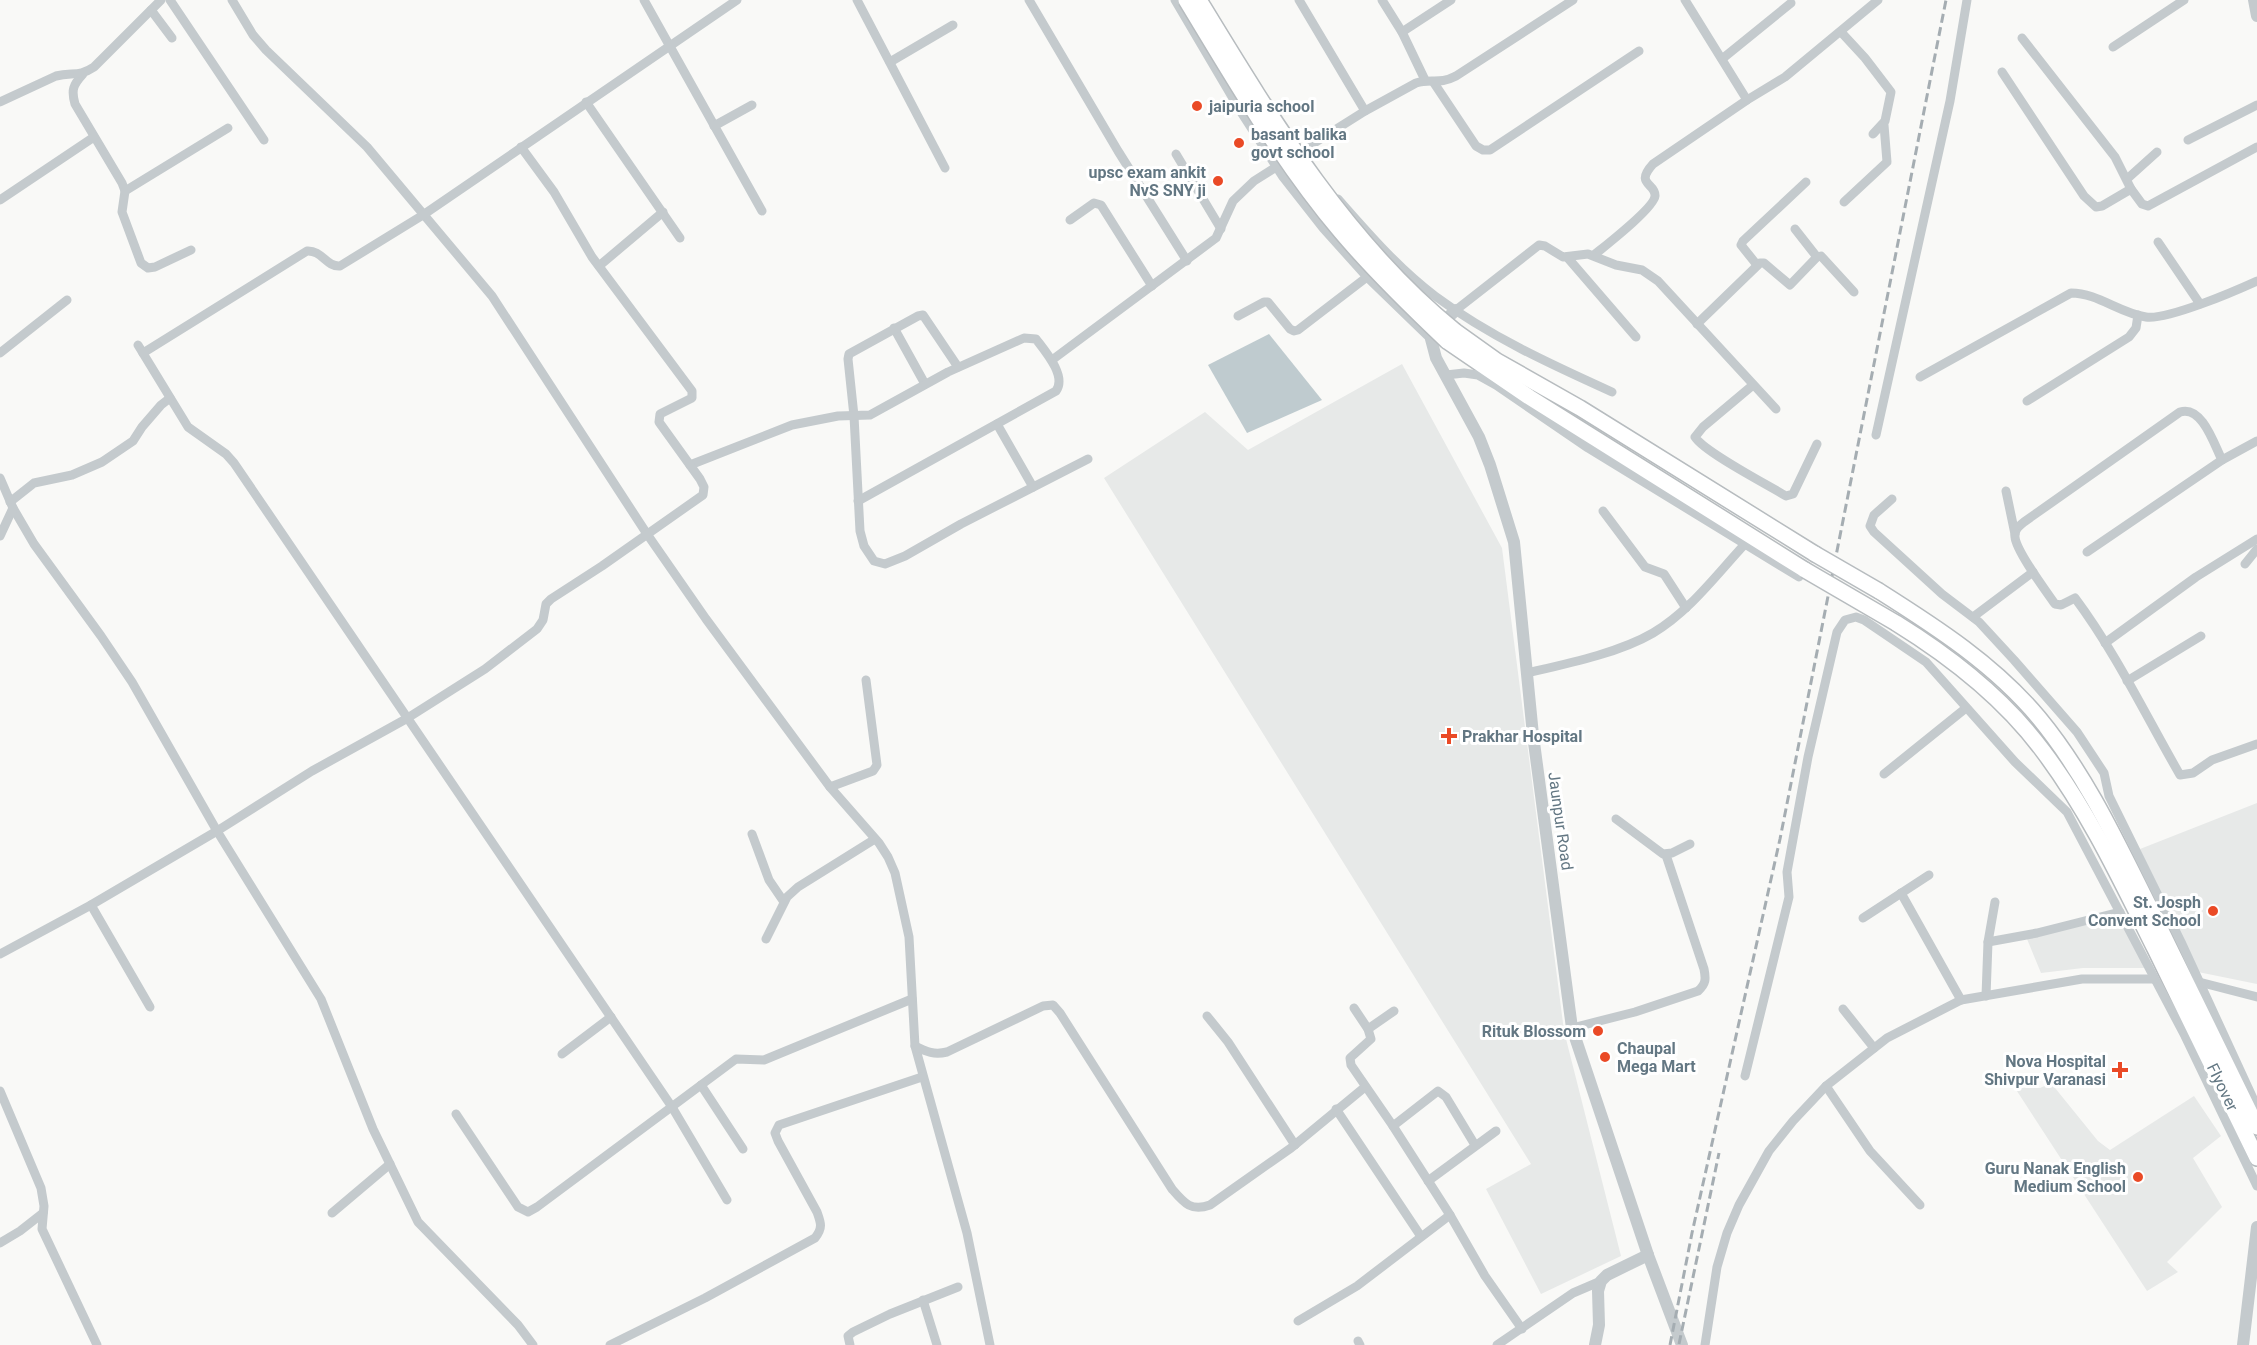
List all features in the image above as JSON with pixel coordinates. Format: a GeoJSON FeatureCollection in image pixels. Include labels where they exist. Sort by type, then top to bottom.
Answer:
{"type":"FeatureCollection","features":[{"type":"Feature","properties":{"kind":"highway"},"geometry":{"type":"LineString","coordinates":[[1186,0],[1282,154],[1340,231],[1369,264],[1451,336],[1529,397],[1802,574],[1896,622],[1950,658],[1982,685],[2042,749],[2068,786],[2209,1044]]}},
{"type":"Feature","properties":{"kind":"highway"},"geometry":{"type":"LineString","coordinates":[[1199,0],[1257,96],[1308,170],[1378,256],[1433,313],[1451,336],[1600,420],[1934,626],[1972,655],[2038,717],[2090,794],[2123,854],[2209,1044]]}},
{"type":"Feature","properties":{"kind":"highway","name":"Flyover"},"geometry":{"type":"LineString","coordinates":[[2209,1044],[2257,1127]]}},
{"type":"Feature","properties":{"kind":"highway","name":"Flyover"},"geometry":{"type":"LineString","coordinates":[[2209,1044],[2257,1158]]}},
{"type":"Feature","properties":{"kind":"street"},"geometry":{"type":"LineString","coordinates":[[161,0],[94,67],[75,82],[72,92],[75,104],[125,191],[122,212],[144,267],[155,267],[191,250]]}},
{"type":"Feature","properties":{"kind":"street"},"geometry":{"type":"LineString","coordinates":[[170,0],[264,140]]}},
{"type":"Feature","properties":{"kind":"street"},"geometry":{"type":"LineString","coordinates":[[232,0],[253,35],[266,50],[367,147],[492,296],[647,534],[706,619],[830,787],[876,839],[896,873],[909,937],[915,1046],[967,1233],[988,1344]]}},
{"type":"Feature","properties":{"kind":"street"},"geometry":{"type":"LineString","coordinates":[[644,0],[762,211]]}},
{"type":"Feature","properties":{"kind":"street"},"geometry":{"type":"LineString","coordinates":[[727,1200],[672,1107],[234,463],[221,450],[188,427],[141,349],[307,250],[318,253],[331,265],[340,266],[423,215],[737,0]]}},
{"type":"Feature","properties":{"kind":"street"},"geometry":{"type":"LineString","coordinates":[[857,0],[945,168]]}},
{"type":"Feature","properties":{"kind":"street"},"geometry":{"type":"LineString","coordinates":[[1029,0],[1118,151],[1187,261]]}},
{"type":"Feature","properties":{"kind":"street"},"geometry":{"type":"LineString","coordinates":[[1175,0],[1241,112],[1276,166],[1323,228],[1367,277],[1431,339]]}},
{"type":"Feature","properties":{"kind":"street"},"geometry":{"type":"LineString","coordinates":[[1205,0],[1263,96],[1301,151],[1375,241],[1409,274],[1456,310],[1500,338],[1548,364],[1612,392]]}},
{"type":"Feature","properties":{"kind":"street"},"geometry":{"type":"LineString","coordinates":[[1299,0],[1365,111]]}},
{"type":"Feature","properties":{"kind":"street"},"geometry":{"type":"LineString","coordinates":[[1382,0],[1429,81],[1476,146],[1483,150],[1490,150],[1639,51]]}},
{"type":"Feature","properties":{"kind":"street"},"geometry":{"type":"LineString","coordinates":[[1402,32],[1451,0]]}},
{"type":"Feature","properties":{"kind":"street"},"geometry":{"type":"LineString","coordinates":[[1052,360],[1216,238],[1228,210],[1240,192],[1276,166],[1365,111],[1429,81],[1455,76],[1573,0]]}},
{"type":"Feature","properties":{"kind":"street"},"geometry":{"type":"LineString","coordinates":[[1685,0],[1747,100]]}},
{"type":"Feature","properties":{"kind":"street"},"geometry":{"type":"LineString","coordinates":[[1594,255],[1633,223],[1654,199],[1654,192],[1645,178],[1645,174],[1653,164],[1785,77],[1878,0]]}},
{"type":"Feature","properties":{"kind":"street"},"geometry":{"type":"LineString","coordinates":[[1876,435],[1950,101],[1967,0]]}},
{"type":"Feature","properties":{"kind":"street"},"geometry":{"type":"LineString","coordinates":[[2113,47],[2184,0]]}},
{"type":"Feature","properties":{"kind":"street"},"geometry":{"type":"LineString","coordinates":[[2254,0],[2257,16]]}},
{"type":"Feature","properties":{"kind":"street"},"geometry":{"type":"LineString","coordinates":[[1722,59],[1791,3]]}},
{"type":"Feature","properties":{"kind":"street"},"geometry":{"type":"LineString","coordinates":[[151,10],[172,38]]}},
{"type":"Feature","properties":{"kind":"street"},"geometry":{"type":"LineString","coordinates":[[890,62],[954,25]]}},
{"type":"Feature","properties":{"kind":"street"},"geometry":{"type":"LineString","coordinates":[[1841,32],[1891,92],[1884,125],[1887,162],[1844,202]]}},
{"type":"Feature","properties":{"kind":"street"},"geometry":{"type":"LineString","coordinates":[[2022,38],[2105,143],[2122,167],[2131,189],[2142,204],[2148,206],[2257,147]]}},
{"type":"Feature","properties":{"kind":"street"},"geometry":{"type":"LineString","coordinates":[[2002,72],[2090,203],[2096,207],[2102,206],[2131,189]]}},
{"type":"Feature","properties":{"kind":"street"},"geometry":{"type":"LineString","coordinates":[[0,102],[56,76],[83,74]]}},
{"type":"Feature","properties":{"kind":"street"},"geometry":{"type":"LineString","coordinates":[[586,102],[680,238]]}},
{"type":"Feature","properties":{"kind":"street"},"geometry":{"type":"LineString","coordinates":[[714,126],[752,105]]}},
{"type":"Feature","properties":{"kind":"street"},"geometry":{"type":"LineString","coordinates":[[2188,140],[2257,105]]}},
{"type":"Feature","properties":{"kind":"street"},"geometry":{"type":"LineString","coordinates":[[1873,134],[1884,125]]}},
{"type":"Feature","properties":{"kind":"street"},"geometry":{"type":"LineString","coordinates":[[125,191],[228,128]]}},
{"type":"Feature","properties":{"kind":"street"},"geometry":{"type":"LineString","coordinates":[[0,200],[94,137]]}},
{"type":"Feature","properties":{"kind":"street"},"geometry":{"type":"LineString","coordinates":[[0,954],[91,905],[218,831],[312,771],[406,719],[485,669],[541,625],[543,610],[551,599],[704,495],[704,487],[659,422],[658,417],[692,398],[692,391],[599,266],[554,192],[522,147]]}},
{"type":"Feature","properties":{"kind":"street"},"geometry":{"type":"LineString","coordinates":[[2127,178],[2157,152]]}},
{"type":"Feature","properties":{"kind":"street"},"geometry":{"type":"LineString","coordinates":[[1176,154],[1221,229]]}},
{"type":"Feature","properties":{"kind":"street"},"geometry":{"type":"LineString","coordinates":[[1757,265],[1743,250],[1741,245],[1743,241],[1806,182]]}},
{"type":"Feature","properties":{"kind":"street"},"geometry":{"type":"LineString","coordinates":[[1070,220],[1094,203],[1101,204],[1152,286]]}},
{"type":"Feature","properties":{"kind":"street"},"geometry":{"type":"LineString","coordinates":[[599,266],[663,212]]}},
{"type":"Feature","properties":{"kind":"street"},"geometry":{"type":"LineString","coordinates":[[1795,229],[1817,257],[1824,258],[1854,292]]}},
{"type":"Feature","properties":{"kind":"street"},"geometry":{"type":"LineString","coordinates":[[2158,242],[2200,304]]}},
{"type":"Feature","properties":{"kind":"street"},"geometry":{"type":"LineString","coordinates":[[1431,339],[1432,332],[1456,310],[1539,245],[1567,257],[1594,255],[1610,263],[1649,273],[1776,409]]}},
{"type":"Feature","properties":{"kind":"street"},"geometry":{"type":"LineString","coordinates":[[1567,257],[1636,337]]}},
{"type":"Feature","properties":{"kind":"street"},"geometry":{"type":"LineString","coordinates":[[1697,324],[1757,265],[1764,263],[1790,285],[1817,257]]}},
{"type":"Feature","properties":{"kind":"street"},"geometry":{"type":"LineString","coordinates":[[1238,316],[1268,302],[1290,329],[1298,330],[1367,277]]}},
{"type":"Feature","properties":{"kind":"street"},"geometry":{"type":"LineString","coordinates":[[1920,377],[2071,293],[2084,293],[2138,315],[2156,316],[2200,304],[2257,281]]}},
{"type":"Feature","properties":{"kind":"street"},"geometry":{"type":"LineString","coordinates":[[0,353],[68,300]]}},
{"type":"Feature","properties":{"kind":"street"},"geometry":{"type":"LineString","coordinates":[[958,367],[923,315],[894,328],[849,354],[860,531],[864,546],[874,561],[885,564],[905,556],[1088,459]]}},
{"type":"Feature","properties":{"kind":"street"},"geometry":{"type":"LineString","coordinates":[[2027,401],[2128,337],[2136,328],[2138,315]]}},
{"type":"Feature","properties":{"kind":"street"},"geometry":{"type":"LineString","coordinates":[[894,328],[925,384]]}},
{"type":"Feature","properties":{"kind":"street"},"geometry":{"type":"LineString","coordinates":[[690,465],[792,425],[838,416],[870,415],[958,367],[1024,338],[1036,339],[1052,360],[1060,380],[1056,391],[858,501]]}},
{"type":"Feature","properties":{"kind":"street","name":"Jaunpur Road"},"geometry":{"type":"LineString","coordinates":[[1431,339],[1432,349],[1479,437],[1514,542],[1533,735],[1572,1028],[1648,1255],[1682,1345]]}},
{"type":"Feature","properties":{"kind":"street"},"geometry":{"type":"LineString","coordinates":[[1446,375],[1464,373],[1478,375],[1496,385],[1588,448],[1745,544],[1802,574]]}},
{"type":"Feature","properties":{"kind":"street"},"geometry":{"type":"LineString","coordinates":[[1753,385],[1703,427],[1695,436],[1698,441],[1786,496],[1793,494],[1817,444]]}},
{"type":"Feature","properties":{"kind":"street"},"geometry":{"type":"LineString","coordinates":[[0,536],[11,505],[34,483],[72,475],[102,462],[133,441],[142,427],[170,398]]}},
{"type":"Feature","properties":{"kind":"street"},"geometry":{"type":"LineString","coordinates":[[2222,460],[2202,420],[2192,412],[2186,410],[2180,412],[2025,522],[2016,529],[2014,539],[2055,604],[2061,605],[2076,598],[2105,643],[2180,775],[2186,776],[2212,760],[2257,744]]}},
{"type":"Feature","properties":{"kind":"street"},"geometry":{"type":"LineString","coordinates":[[997,424],[1033,487]]}},
{"type":"Feature","properties":{"kind":"street"},"geometry":{"type":"LineString","coordinates":[[2087,552],[2222,460],[2257,441]]}},
{"type":"Feature","properties":{"kind":"street"},"geometry":{"type":"LineString","coordinates":[[0,478],[11,505],[34,543],[132,682],[218,831],[321,999],[373,1129],[418,1222],[518,1325],[533,1345]]}},
{"type":"Feature","properties":{"kind":"street"},"geometry":{"type":"LineString","coordinates":[[2006,491],[2015,534]]}},
{"type":"Feature","properties":{"kind":"street"},"geometry":{"type":"LineString","coordinates":[[1892,499],[1874,515],[1870,526],[1879,537],[1942,594],[1973,617],[2014,660],[2077,732],[2104,773],[2109,796],[2257,1107]]}},
{"type":"Feature","properties":{"kind":"street"},"geometry":{"type":"LineString","coordinates":[[1603,511],[1644,567],[1664,574],[1686,608]]}},
{"type":"Feature","properties":{"kind":"street"},"geometry":{"type":"LineString","coordinates":[[2105,643],[2196,577],[2257,539]]}},
{"type":"Feature","properties":{"kind":"street"},"geometry":{"type":"LineString","coordinates":[[1527,674],[1630,645],[1654,633],[1686,608],[1745,544]]}},
{"type":"Feature","properties":{"kind":"street"},"geometry":{"type":"LineString","coordinates":[[2245,564],[2257,549]]}},
{"type":"Feature","properties":{"kind":"street"},"geometry":{"type":"LineString","coordinates":[[1973,617],[2033,572]]}},
{"type":"Feature","properties":{"kind":"street"},"geometry":{"type":"LineString","coordinates":[[1745,1076],[1789,897],[1787,872],[1804,780],[1840,626],[1850,618],[1856,617],[1864,620],[1926,662],[2014,762],[2067,812],[2185,1036],[2257,1186]]}},
{"type":"Feature","properties":{"kind":"street"},"geometry":{"type":"LineString","coordinates":[[2127,681],[2201,636]]}},
{"type":"Feature","properties":{"kind":"street"},"geometry":{"type":"LineString","coordinates":[[830,787],[873,771],[877,765],[866,680]]}},
{"type":"Feature","properties":{"kind":"street"},"geometry":{"type":"LineString","coordinates":[[1884,774],[1966,708]]}},
{"type":"Feature","properties":{"kind":"street"},"geometry":{"type":"LineString","coordinates":[[1572,1028],[1635,1012],[1698,991],[1703,987],[1706,979],[1666,855],[1616,819]]}},
{"type":"Feature","properties":{"kind":"street"},"geometry":{"type":"LineString","coordinates":[[752,834],[769,880],[784,902]]}},
{"type":"Feature","properties":{"kind":"street"},"geometry":{"type":"LineString","coordinates":[[766,939],[784,902],[798,887],[876,839]]}},
{"type":"Feature","properties":{"kind":"street"},"geometry":{"type":"LineString","coordinates":[[1666,855],[1690,844]]}},
{"type":"Feature","properties":{"kind":"street"},"geometry":{"type":"LineString","coordinates":[[1863,918],[1929,874]]}},
{"type":"Feature","properties":{"kind":"street"},"geometry":{"type":"LineString","coordinates":[[1901,893],[1961,1000]]}},
{"type":"Feature","properties":{"kind":"street"},"geometry":{"type":"LineString","coordinates":[[1986,996],[1988,942],[1995,902]]}},
{"type":"Feature","properties":{"kind":"street"},"geometry":{"type":"LineString","coordinates":[[91,905],[150,1007]]}},
{"type":"Feature","properties":{"kind":"street"},"geometry":{"type":"LineString","coordinates":[[1988,942],[2120,912]]}},
{"type":"Feature","properties":{"kind":"street"},"geometry":{"type":"LineString","coordinates":[[1705,1345],[1717,1267],[1738,1205],[1769,1151],[1826,1086],[1887,1038],[1961,1000],[2082,979],[2154,979]]}},
{"type":"Feature","properties":{"kind":"street"},"geometry":{"type":"LineString","coordinates":[[2199,982],[2257,997]]}},
{"type":"Feature","properties":{"kind":"street"},"geometry":{"type":"LineString","coordinates":[[456,1114],[518,1207],[528,1212],[537,1208],[736,1059],[764,1060],[912,999]]}},
{"type":"Feature","properties":{"kind":"street"},"geometry":{"type":"LineString","coordinates":[[915,1046],[928,1053],[947,1052],[1043,1006],[1053,1005],[1172,1189],[1191,1207],[1200,1209],[1210,1205],[1295,1145],[1365,1087]]}},
{"type":"Feature","properties":{"kind":"street"},"geometry":{"type":"LineString","coordinates":[[1354,1008],[1368,1029],[1371,1040],[1349,1061],[1522,1329]]}},
{"type":"Feature","properties":{"kind":"street"},"geometry":{"type":"LineString","coordinates":[[1843,1009],[1874,1048]]}},
{"type":"Feature","properties":{"kind":"street"},"geometry":{"type":"LineString","coordinates":[[1368,1029],[1394,1011]]}},
{"type":"Feature","properties":{"kind":"street"},"geometry":{"type":"LineString","coordinates":[[1207,1016],[1228,1042],[1295,1145]]}},
{"type":"Feature","properties":{"kind":"street"},"geometry":{"type":"LineString","coordinates":[[562,1054],[611,1017]]}},
{"type":"Feature","properties":{"kind":"street"},"geometry":{"type":"LineString","coordinates":[[610,1345],[705,1298],[815,1238],[821,1231],[817,1212],[778,1141],[775,1133],[779,1125],[922,1077]]}},
{"type":"Feature","properties":{"kind":"street"},"geometry":{"type":"LineString","coordinates":[[701,1085],[743,1149]]}},
{"type":"Feature","properties":{"kind":"street"},"geometry":{"type":"LineString","coordinates":[[1826,1086],[1870,1151],[1920,1205]]}},
{"type":"Feature","properties":{"kind":"street"},"geometry":{"type":"LineString","coordinates":[[0,1091],[41,1188],[44,1198],[42,1229],[97,1345]]}},
{"type":"Feature","properties":{"kind":"street"},"geometry":{"type":"LineString","coordinates":[[1393,1126],[1438,1091],[1446,1097],[1475,1144]]}},
{"type":"Feature","properties":{"kind":"street"},"geometry":{"type":"LineString","coordinates":[[1336,1109],[1420,1235]]}},
{"type":"Feature","properties":{"kind":"street"},"geometry":{"type":"LineString","coordinates":[[1428,1181],[1475,1144],[1496,1131]]}},
{"type":"Feature","properties":{"kind":"street"},"geometry":{"type":"LineString","coordinates":[[332,1213],[390,1164]]}},
{"type":"Feature","properties":{"kind":"street"},"geometry":{"type":"LineString","coordinates":[[0,1244],[44,1213]]}},
{"type":"Feature","properties":{"kind":"street"},"geometry":{"type":"LineString","coordinates":[[1298,1321],[1357,1286],[1420,1235],[1450,1215]]}},
{"type":"Feature","properties":{"kind":"street"},"geometry":{"type":"LineString","coordinates":[[2243,1345],[2257,1227]]}},
{"type":"Feature","properties":{"kind":"street"},"geometry":{"type":"LineString","coordinates":[[1497,1345],[1573,1293],[1601,1281],[1607,1275],[1648,1255]]}},
{"type":"Feature","properties":{"kind":"street"},"geometry":{"type":"LineString","coordinates":[[1594,1345],[1599,1325],[1598,1291],[1601,1281]]}},
{"type":"Feature","properties":{"kind":"street"},"geometry":{"type":"LineString","coordinates":[[850,1345],[848,1336],[853,1332],[923,1300],[958,1287]]}},
{"type":"Feature","properties":{"kind":"street"},"geometry":{"type":"LineString","coordinates":[[923,1300],[937,1345]]}},
{"type":"Feature","properties":{"kind":"shaded area"},"geometry":{"type":"Polygon","coordinates":[[[1269,334],[1322,400],[1247,433],[1208,365],[1269,334]]]}},
{"type":"Feature","properties":{"kind":"shaded area"},"geometry":{"type":"Polygon","coordinates":[[[1402,364],[1502,548],[1564,1031],[1621,1256],[1541,1294],[1486,1189],[1531,1164],[1104,478],[1205,412],[1248,450],[1402,364]]]}},
{"type":"Feature","properties":{"kind":"shaded area","name":"St. Josph Convent School"},"geometry":{"type":"Polygon","coordinates":[[[2257,803],[2257,984],[2198,972],[2140,849],[2257,803]]]}},
{"type":"Feature","properties":{"kind":"shaded area"},"geometry":{"type":"Polygon","coordinates":[[[2117,911],[2146,968],[2083,968],[2041,973],[2027,939],[2117,911]]]}},
{"type":"Feature","properties":{"kind":"shaded area","name":"Guru Nanak English Medium School"},"geometry":{"type":"Polygon","coordinates":[[[2051,1083],[2098,1141],[2110,1150],[2194,1096],[2221,1136],[2193,1158],[2222,1207],[2167,1262],[2178,1272],[2147,1291],[2015,1088],[2040,1088],[2051,1083]]]}},
{"type":"Feature","properties":{"kind":"railway"},"geometry":{"type":"LineString","coordinates":[[1670,1345],[1692,1233],[1780,839],[1946,0]]}},
{"type":"Feature","properties":{"kind":"railway"},"geometry":{"type":"LineString","coordinates":[[1679,1344],[1719,1153]]}},
{"type":"Feature","properties":{"kind":"place","name":"jaipuria school"},"geometry":{"type":"Point","coordinates":[1197,106]}},
{"type":"Feature","properties":{"kind":"place","name":"basant balika govt school"},"geometry":{"type":"Point","coordinates":[1239,143]}},
{"type":"Feature","properties":{"kind":"place","name":"upsc exam ankit NvS SNY ji"},"geometry":{"type":"Point","coordinates":[1218,181]}},
{"type":"Feature","properties":{"kind":"place","name":"Prakhar Hospital"},"geometry":{"type":"Point","coordinates":[1449,736]}},
{"type":"Feature","properties":{"kind":"place","name":"St. Josph Convent School"},"geometry":{"type":"Point","coordinates":[2213,911]}},
{"type":"Feature","properties":{"kind":"place","name":"Rituk Blossom"},"geometry":{"type":"Point","coordinates":[1598,1031]}},
{"type":"Feature","properties":{"kind":"place","name":"Chaupal Mega Mart"},"geometry":{"type":"Point","coordinates":[1605,1057]}},
{"type":"Feature","properties":{"kind":"place","name":"Nova Hospital Shivpur Varanasi"},"geometry":{"type":"Point","coordinates":[2120,1070]}},
{"type":"Feature","properties":{"kind":"place","name":"Guru Nanak English Medium School"},"geometry":{"type":"Point","coordinates":[2138,1177]}}]}
